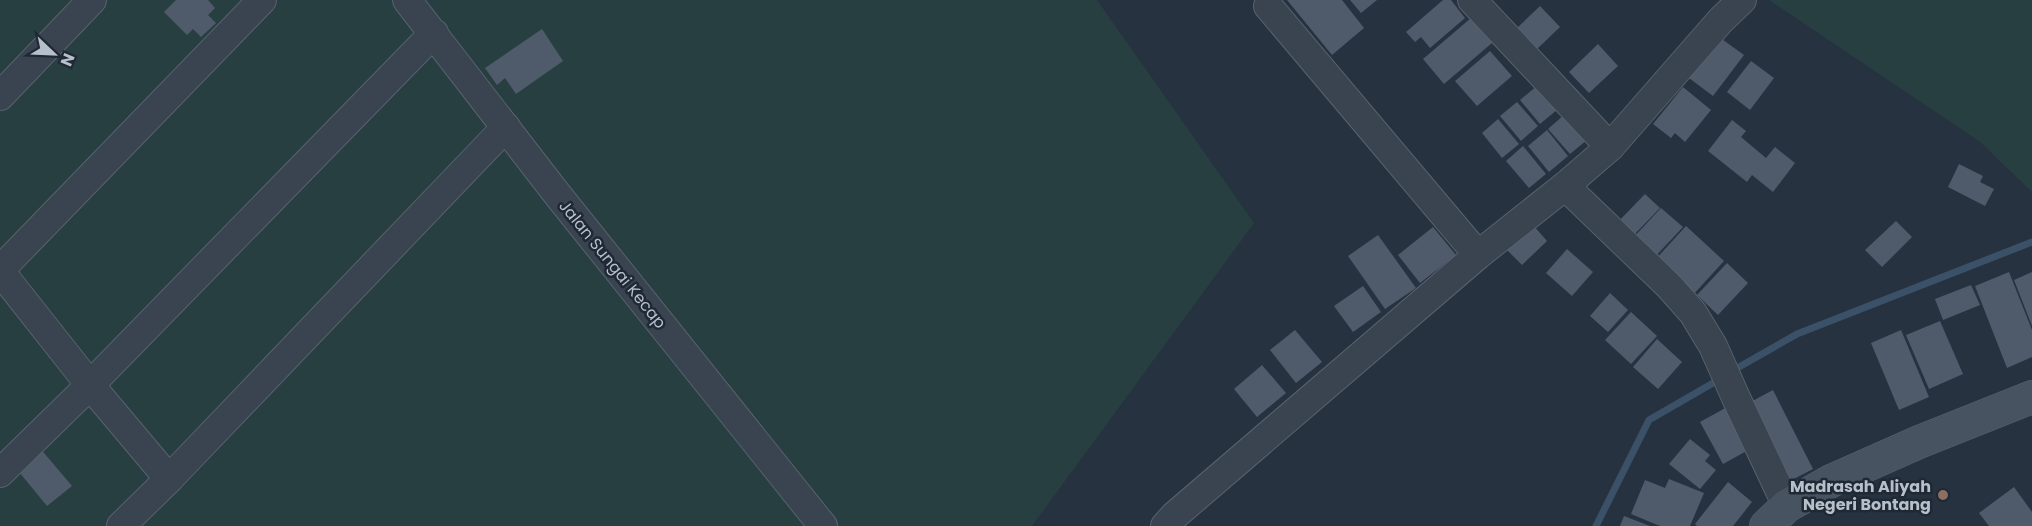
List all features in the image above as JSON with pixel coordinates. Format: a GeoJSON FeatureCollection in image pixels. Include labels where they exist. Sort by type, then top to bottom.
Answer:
{"type":"FeatureCollection","features":[{"type":"Feature","properties":{"kind":"street"},"geometry":{"type":"LineString","coordinates":[[0,96],[92,0]]}},
{"type":"Feature","properties":{"kind":"street"},"geometry":{"type":"LineString","coordinates":[[169,479],[90,385],[0,271],[262,0]]}},
{"type":"Feature","properties":{"kind":"street","name":"Jalan Sungai Kecap"},"geometry":{"type":"LineString","coordinates":[[407,0],[564,203],[823,526]]}},
{"type":"Feature","properties":{"kind":"street"},"geometry":{"type":"LineString","coordinates":[[1472,0],[1610,147]]}},
{"type":"Feature","properties":{"kind":"street"},"geometry":{"type":"LineString","coordinates":[[1165,526],[1478,255],[1610,147],[1721,20],[1742,0]]}},
{"type":"Feature","properties":{"kind":"street"},"geometry":{"type":"LineString","coordinates":[[1268,6],[1478,255]]}},
{"type":"Feature","properties":{"kind":"street"},"geometry":{"type":"LineString","coordinates":[[0,473],[90,385],[434,33]]}},
{"type":"Feature","properties":{"kind":"street"},"geometry":{"type":"LineString","coordinates":[[121,526],[169,479],[506,127]]}},
{"type":"Feature","properties":{"kind":"street"},"geometry":{"type":"LineString","coordinates":[[1565,186],[1669,286],[1692,314],[1713,346],[1737,400],[1777,516],[1841,477],[1919,442],[2032,397]]}},
{"type":"Feature","properties":{"kind":"green space"},"geometry":{"type":"Polygon","coordinates":[[[0,0],[1097,0],[1254,223],[1032,526],[0,526],[0,0]]]}},
{"type":"Feature","properties":{"kind":"green space"},"geometry":{"type":"Polygon","coordinates":[[[1769,0],[2032,0],[2032,192],[1979,141],[1769,0]]]}},
{"type":"Feature","properties":{"kind":"building"},"geometry":{"type":"Polygon","coordinates":[[[176,0],[208,0],[215,8],[208,15],[216,23],[201,37],[193,29],[187,35],[164,12],[176,0]]]}},
{"type":"Feature","properties":{"kind":"building"},"geometry":{"type":"Polygon","coordinates":[[[1287,0],[1342,0],[1364,28],[1332,55],[1287,0]]]}},
{"type":"Feature","properties":{"kind":"building"},"geometry":{"type":"Polygon","coordinates":[[[1350,0],[1377,0],[1361,13],[1350,0]]]}},
{"type":"Feature","properties":{"kind":"building"},"geometry":{"type":"Polygon","coordinates":[[[1443,0],[1451,0],[1465,18],[1430,48],[1421,37],[1415,42],[1406,32],[1443,0]]]}},
{"type":"Feature","properties":{"kind":"building"},"geometry":{"type":"Polygon","coordinates":[[[1540,6],[1560,27],[1536,50],[1516,29],[1540,6]]]}},
{"type":"Feature","properties":{"kind":"building"},"geometry":{"type":"Polygon","coordinates":[[[1471,18],[1492,43],[1444,84],[1423,59],[1471,18]]]}},
{"type":"Feature","properties":{"kind":"building"},"geometry":{"type":"Polygon","coordinates":[[[542,29],[563,61],[516,94],[505,78],[497,85],[485,68],[542,29]]]}},
{"type":"Feature","properties":{"kind":"building"},"geometry":{"type":"Polygon","coordinates":[[[1719,37],[1744,55],[1713,96],[1689,78],[1719,37]]]}},
{"type":"Feature","properties":{"kind":"building"},"geometry":{"type":"Polygon","coordinates":[[[1598,44],[1618,66],[1589,93],[1569,72],[1598,44]]]}},
{"type":"Feature","properties":{"kind":"building"},"geometry":{"type":"Polygon","coordinates":[[[1490,51],[1512,76],[1477,106],[1455,81],[1490,51]]]}},
{"type":"Feature","properties":{"kind":"building"},"geometry":{"type":"Polygon","coordinates":[[[1751,61],[1774,78],[1750,110],[1727,92],[1751,61]]]}},
{"type":"Feature","properties":{"kind":"building"},"geometry":{"type":"Polygon","coordinates":[[[1538,85],[1558,109],[1540,124],[1520,100],[1538,85]]]}},
{"type":"Feature","properties":{"kind":"building"},"geometry":{"type":"Polygon","coordinates":[[[1683,87],[1711,110],[1685,142],[1675,133],[1671,138],[1653,124],[1683,87]]]}},
{"type":"Feature","properties":{"kind":"building"},"geometry":{"type":"Polygon","coordinates":[[[1517,102],[1538,126],[1521,141],[1500,116],[1517,102]]]}},
{"type":"Feature","properties":{"kind":"building"},"geometry":{"type":"Polygon","coordinates":[[[1565,114],[1587,140],[1570,154],[1548,129],[1565,114]]]}},
{"type":"Feature","properties":{"kind":"building"},"geometry":{"type":"Polygon","coordinates":[[[1498,119],[1519,144],[1502,158],[1482,133],[1498,119]]]}},
{"type":"Feature","properties":{"kind":"building"},"geometry":{"type":"Polygon","coordinates":[[[1732,120],[1746,131],[1741,137],[1766,158],[1775,147],[1795,163],[1773,192],[1752,175],[1747,182],[1708,151],[1732,120]]]}},
{"type":"Feature","properties":{"kind":"building"},"geometry":{"type":"Polygon","coordinates":[[[1547,130],[1568,156],[1549,172],[1528,146],[1547,130]]]}},
{"type":"Feature","properties":{"kind":"building"},"geometry":{"type":"Polygon","coordinates":[[[1523,146],[1546,174],[1529,188],[1506,161],[1523,146]]]}},
{"type":"Feature","properties":{"kind":"building"},"geometry":{"type":"Polygon","coordinates":[[[1959,164],[1983,176],[1980,182],[1994,189],[1985,206],[1948,187],[1959,164]]]}},
{"type":"Feature","properties":{"kind":"building"},"geometry":{"type":"Polygon","coordinates":[[[1645,194],[1660,208],[1630,239],[1615,225],[1645,194]]]}},
{"type":"Feature","properties":{"kind":"building"},"geometry":{"type":"Polygon","coordinates":[[[1661,208],[1683,227],[1652,260],[1631,240],[1661,208]]]}},
{"type":"Feature","properties":{"kind":"building"},"geometry":{"type":"Polygon","coordinates":[[[1896,221],[1912,237],[1882,267],[1865,250],[1896,221]]]}},
{"type":"Feature","properties":{"kind":"building"},"geometry":{"type":"Polygon","coordinates":[[[1533,225],[1547,241],[1522,265],[1507,250],[1533,225]]]}},
{"type":"Feature","properties":{"kind":"building"},"geometry":{"type":"Polygon","coordinates":[[[1686,226],[1724,261],[1692,296],[1654,261],[1686,226]]]}},
{"type":"Feature","properties":{"kind":"building"},"geometry":{"type":"Polygon","coordinates":[[[1433,227],[1456,255],[1420,283],[1398,255],[1433,227]]]}},
{"type":"Feature","properties":{"kind":"building"},"geometry":{"type":"Polygon","coordinates":[[[1378,235],[1416,288],[1385,309],[1348,256],[1378,235]]]}},
{"type":"Feature","properties":{"kind":"building"},"geometry":{"type":"Polygon","coordinates":[[[1567,249],[1593,272],[1572,296],[1546,273],[1567,249]]]}},
{"type":"Feature","properties":{"kind":"building"},"geometry":{"type":"Polygon","coordinates":[[[1727,263],[1748,283],[1718,315],[1697,295],[1727,263]]]}},
{"type":"Feature","properties":{"kind":"building"},"geometry":{"type":"Polygon","coordinates":[[[2009,272],[2032,330],[2032,357],[2007,368],[1975,286],[2009,272]]]}},
{"type":"Feature","properties":{"kind":"building"},"geometry":{"type":"Polygon","coordinates":[[[2032,272],[2032,326],[2014,280],[2032,272]]]}},
{"type":"Feature","properties":{"kind":"building"},"geometry":{"type":"Polygon","coordinates":[[[1971,285],[1980,305],[1943,320],[1935,299],[1971,285]]]}},
{"type":"Feature","properties":{"kind":"building"},"geometry":{"type":"Polygon","coordinates":[[[1363,286],[1381,312],[1353,332],[1334,306],[1363,286]]]}},
{"type":"Feature","properties":{"kind":"building"},"geometry":{"type":"Polygon","coordinates":[[[1610,293],[1628,310],[1608,332],[1590,316],[1610,293]]]}},
{"type":"Feature","properties":{"kind":"building"},"geometry":{"type":"Polygon","coordinates":[[[1631,312],[1657,336],[1631,364],[1605,340],[1631,312]]]}},
{"type":"Feature","properties":{"kind":"building"},"geometry":{"type":"Polygon","coordinates":[[[1940,321],[1963,374],[1929,389],[1906,335],[1940,321]]]}},
{"type":"Feature","properties":{"kind":"building"},"geometry":{"type":"Polygon","coordinates":[[[1295,330],[1322,362],[1296,383],[1270,350],[1295,330]]]}},
{"type":"Feature","properties":{"kind":"building"},"geometry":{"type":"Polygon","coordinates":[[[1901,330],[1929,397],[1899,410],[1871,343],[1901,330]]]}},
{"type":"Feature","properties":{"kind":"building"},"geometry":{"type":"Polygon","coordinates":[[[1657,339],[1682,362],[1658,389],[1633,367],[1657,339]]]}},
{"type":"Feature","properties":{"kind":"building"},"geometry":{"type":"Polygon","coordinates":[[[1262,365],[1286,393],[1257,417],[1234,389],[1262,365]]]}},
{"type":"Feature","properties":{"kind":"building"},"geometry":{"type":"Polygon","coordinates":[[[1773,390],[1813,469],[1786,483],[1745,405],[1773,390]]]}},
{"type":"Feature","properties":{"kind":"building"},"geometry":{"type":"Polygon","coordinates":[[[1729,406],[1752,448],[1723,464],[1700,422],[1729,406]]]}},
{"type":"Feature","properties":{"kind":"building"},"geometry":{"type":"Polygon","coordinates":[[[1690,439],[1710,455],[1705,461],[1716,470],[1700,489],[1669,464],[1690,439]]]}},
{"type":"Feature","properties":{"kind":"building"},"geometry":{"type":"Polygon","coordinates":[[[39,447],[72,486],[47,506],[15,467],[39,447]]]}},
{"type":"Feature","properties":{"kind":"building"},"geometry":{"type":"Polygon","coordinates":[[[1669,479],[1704,493],[1690,526],[1660,526],[1631,514],[1645,480],[1665,488],[1669,479]]]}},
{"type":"Feature","properties":{"kind":"building"},"geometry":{"type":"Polygon","coordinates":[[[1728,482],[1752,502],[1733,526],[1697,526],[1695,524],[1728,482]]]}},
{"type":"Feature","properties":{"kind":"building"},"geometry":{"type":"Polygon","coordinates":[[[2014,487],[2032,512],[2032,526],[1989,526],[1979,513],[2014,487]]]}},
{"type":"Feature","properties":{"kind":"building"},"geometry":{"type":"Polygon","coordinates":[[[1624,516],[1650,526],[1620,526],[1624,516]]]}},
{"type":"Feature","properties":{"kind":"waterway"},"geometry":{"type":"LineString","coordinates":[[1732,371],[1797,334],[2032,242]]}},
{"type":"Feature","properties":{"kind":"waterway"},"geometry":{"type":"LineString","coordinates":[[1596,526],[1649,420],[1720,379]]}},
{"type":"Feature","properties":{"kind":"place","name":"Madrasah Aliyah Negeri Bontang"},"geometry":{"type":"Point","coordinates":[1943,495]}}]}
